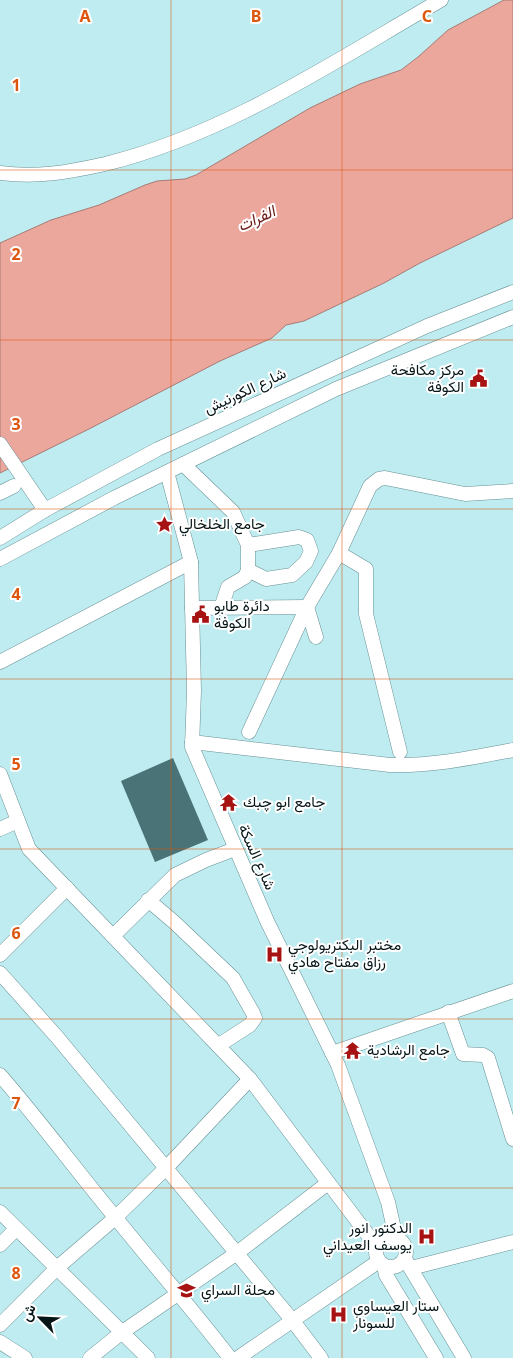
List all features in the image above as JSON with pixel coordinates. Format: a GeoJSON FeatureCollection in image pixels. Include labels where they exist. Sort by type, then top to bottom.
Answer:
{"type":"FeatureCollection","features":[{"type":"Feature","properties":{"kind":"street"},"geometry":{"type":"LineString","coordinates":[[0,173],[32,176],[72,172],[126,158],[178,141],[230,119],[279,94],[441,0]]}},
{"type":"Feature","properties":{"kind":"street","name":"شارع الكورنيش"},"geometry":{"type":"LineString","coordinates":[[0,538],[44,510],[158,449],[427,326],[513,292]]}},
{"type":"Feature","properties":{"kind":"street"},"geometry":{"type":"LineString","coordinates":[[0,559],[63,524],[336,389],[513,317]]}},
{"type":"Feature","properties":{"kind":"street"},"geometry":{"type":"LineString","coordinates":[[256,404],[256,415],[266,424]]}},
{"type":"Feature","properties":{"kind":"street"},"geometry":{"type":"LineString","coordinates":[[233,414],[242,424],[241,436]]}},
{"type":"Feature","properties":{"kind":"street"},"geometry":{"type":"LineString","coordinates":[[0,444],[17,480],[44,510]]}},
{"type":"Feature","properties":{"kind":"street"},"geometry":{"type":"LineString","coordinates":[[183,464],[233,512],[248,545],[248,570],[245,577],[228,587],[222,608]]}},
{"type":"Feature","properties":{"kind":"street","name":"شارع السكة"},"geometry":{"type":"LineString","coordinates":[[167,472],[191,562],[194,692],[192,747],[267,921],[332,1053],[388,1202],[396,1238]]}},
{"type":"Feature","properties":{"kind":"street"},"geometry":{"type":"LineString","coordinates":[[250,732],[307,607],[340,553],[370,486],[378,479],[396,480],[465,494],[513,491]]}},
{"type":"Feature","properties":{"kind":"street"},"geometry":{"type":"LineString","coordinates":[[0,493],[17,480]]}},
{"type":"Feature","properties":{"kind":"street"},"geometry":{"type":"LineString","coordinates":[[248,545],[299,537],[307,540],[311,551],[306,562],[292,575],[266,579],[248,570]]}},
{"type":"Feature","properties":{"kind":"street"},"geometry":{"type":"LineString","coordinates":[[340,553],[366,569],[366,614],[400,752]]}},
{"type":"Feature","properties":{"kind":"street"},"geometry":{"type":"LineString","coordinates":[[0,662],[191,562]]}},
{"type":"Feature","properties":{"kind":"street"},"geometry":{"type":"LineString","coordinates":[[192,608],[307,607]]}},
{"type":"Feature","properties":{"kind":"street"},"geometry":{"type":"LineString","coordinates":[[307,607],[316,637]]}},
{"type":"Feature","properties":{"kind":"street"},"geometry":{"type":"LineString","coordinates":[[192,742],[390,765],[417,766],[513,750]]}},
{"type":"Feature","properties":{"kind":"street"},"geometry":{"type":"LineString","coordinates":[[0,776],[28,849],[68,888],[250,1079],[376,1247],[376,1257],[382,1264],[386,1275],[436,1358]]}},
{"type":"Feature","properties":{"kind":"street"},"geometry":{"type":"LineString","coordinates":[[0,829],[18,821]]}},
{"type":"Feature","properties":{"kind":"street"},"geometry":{"type":"LineString","coordinates":[[113,936],[148,900],[176,875],[206,860],[235,849]]}},
{"type":"Feature","properties":{"kind":"street"},"geometry":{"type":"LineString","coordinates":[[0,955],[68,888]]}},
{"type":"Feature","properties":{"kind":"street"},"geometry":{"type":"LineString","coordinates":[[148,900],[233,978],[253,1013],[255,1018],[250,1025],[219,1045]]}},
{"type":"Feature","properties":{"kind":"street"},"geometry":{"type":"LineString","coordinates":[[0,973],[57,1037],[293,1321],[321,1358]]}},
{"type":"Feature","properties":{"kind":"street"},"geometry":{"type":"LineString","coordinates":[[332,1053],[513,991]]}},
{"type":"Feature","properties":{"kind":"street"},"geometry":{"type":"LineString","coordinates":[[448,1012],[463,1054],[483,1055],[488,1058],[513,1139]]}},
{"type":"Feature","properties":{"kind":"street"},"geometry":{"type":"LineString","coordinates":[[0,1075],[29,1108],[115,1218],[180,1294],[230,1358]]}},
{"type":"Feature","properties":{"kind":"street"},"geometry":{"type":"LineString","coordinates":[[0,1325],[58,1267],[115,1218],[166,1168],[250,1079]]}},
{"type":"Feature","properties":{"kind":"street"},"geometry":{"type":"LineString","coordinates":[[90,1358],[121,1333],[180,1294],[236,1253],[328,1182]]}},
{"type":"Feature","properties":{"kind":"street"},"geometry":{"type":"LineString","coordinates":[[0,1212],[16,1230],[58,1267],[121,1333],[148,1358]]}},
{"type":"Feature","properties":{"kind":"street"},"geometry":{"type":"LineString","coordinates":[[0,1245],[16,1230]]}},
{"type":"Feature","properties":{"kind":"street"},"geometry":{"type":"LineString","coordinates":[[376,1247],[387,1237],[396,1238],[404,1244],[408,1264],[464,1358]]}},
{"type":"Feature","properties":{"kind":"street"},"geometry":{"type":"LineString","coordinates":[[382,1264],[389,1267],[398,1266],[513,1242]]}},
{"type":"Feature","properties":{"kind":"street"},"geometry":{"type":"LineString","coordinates":[[238,1358],[382,1264]]}},
{"type":"Feature","properties":{"kind":"street"},"geometry":{"type":"LineString","coordinates":[[0,1342],[25,1358]]}},
{"type":"Feature","properties":{"kind":"water","name":"الفرات"},"geometry":{"type":"Polygon","coordinates":[[[504,0],[513,0],[513,218],[304,321],[286,325],[272,338],[220,361],[0,473],[0,243],[51,220],[99,205],[145,185],[157,181],[185,179],[196,175],[310,108],[360,84],[401,70],[448,30],[504,0]]]}},
{"type":"Feature","properties":{"kind":"building"},"geometry":{"type":"Polygon","coordinates":[[[173,758],[208,840],[155,862],[121,781],[173,758]]]}},
{"type":"Feature","properties":{"kind":"place","name":"مركز مكافحة الكوفة"},"geometry":{"type":"Point","coordinates":[478,379]}},
{"type":"Feature","properties":{"kind":"place","name":"جامع الخلخالي"},"geometry":{"type":"Point","coordinates":[165,524]}},
{"type":"Feature","properties":{"kind":"place","name":"دائرة طابو الكوفة"},"geometry":{"type":"Point","coordinates":[200,615]}},
{"type":"Feature","properties":{"kind":"place","name":"جامع ابو چبك"},"geometry":{"type":"Point","coordinates":[229,802]}},
{"type":"Feature","properties":{"kind":"place","name":"مختبر البكتريولوجي رزاق مفتاح هادي"},"geometry":{"type":"Point","coordinates":[274,954]}},
{"type":"Feature","properties":{"kind":"place","name":"جامع الرشادية"},"geometry":{"type":"Point","coordinates":[353,1050]}},
{"type":"Feature","properties":{"kind":"place","name":"الدكتور انور يوسف العيداني"},"geometry":{"type":"Point","coordinates":[426,1237]}},
{"type":"Feature","properties":{"kind":"place","name":"محلة السراي"},"geometry":{"type":"Point","coordinates":[187,1290]}},
{"type":"Feature","properties":{"kind":"place","name":"ستار العيساوي للسونار"},"geometry":{"type":"Point","coordinates":[339,1315]}}]}
